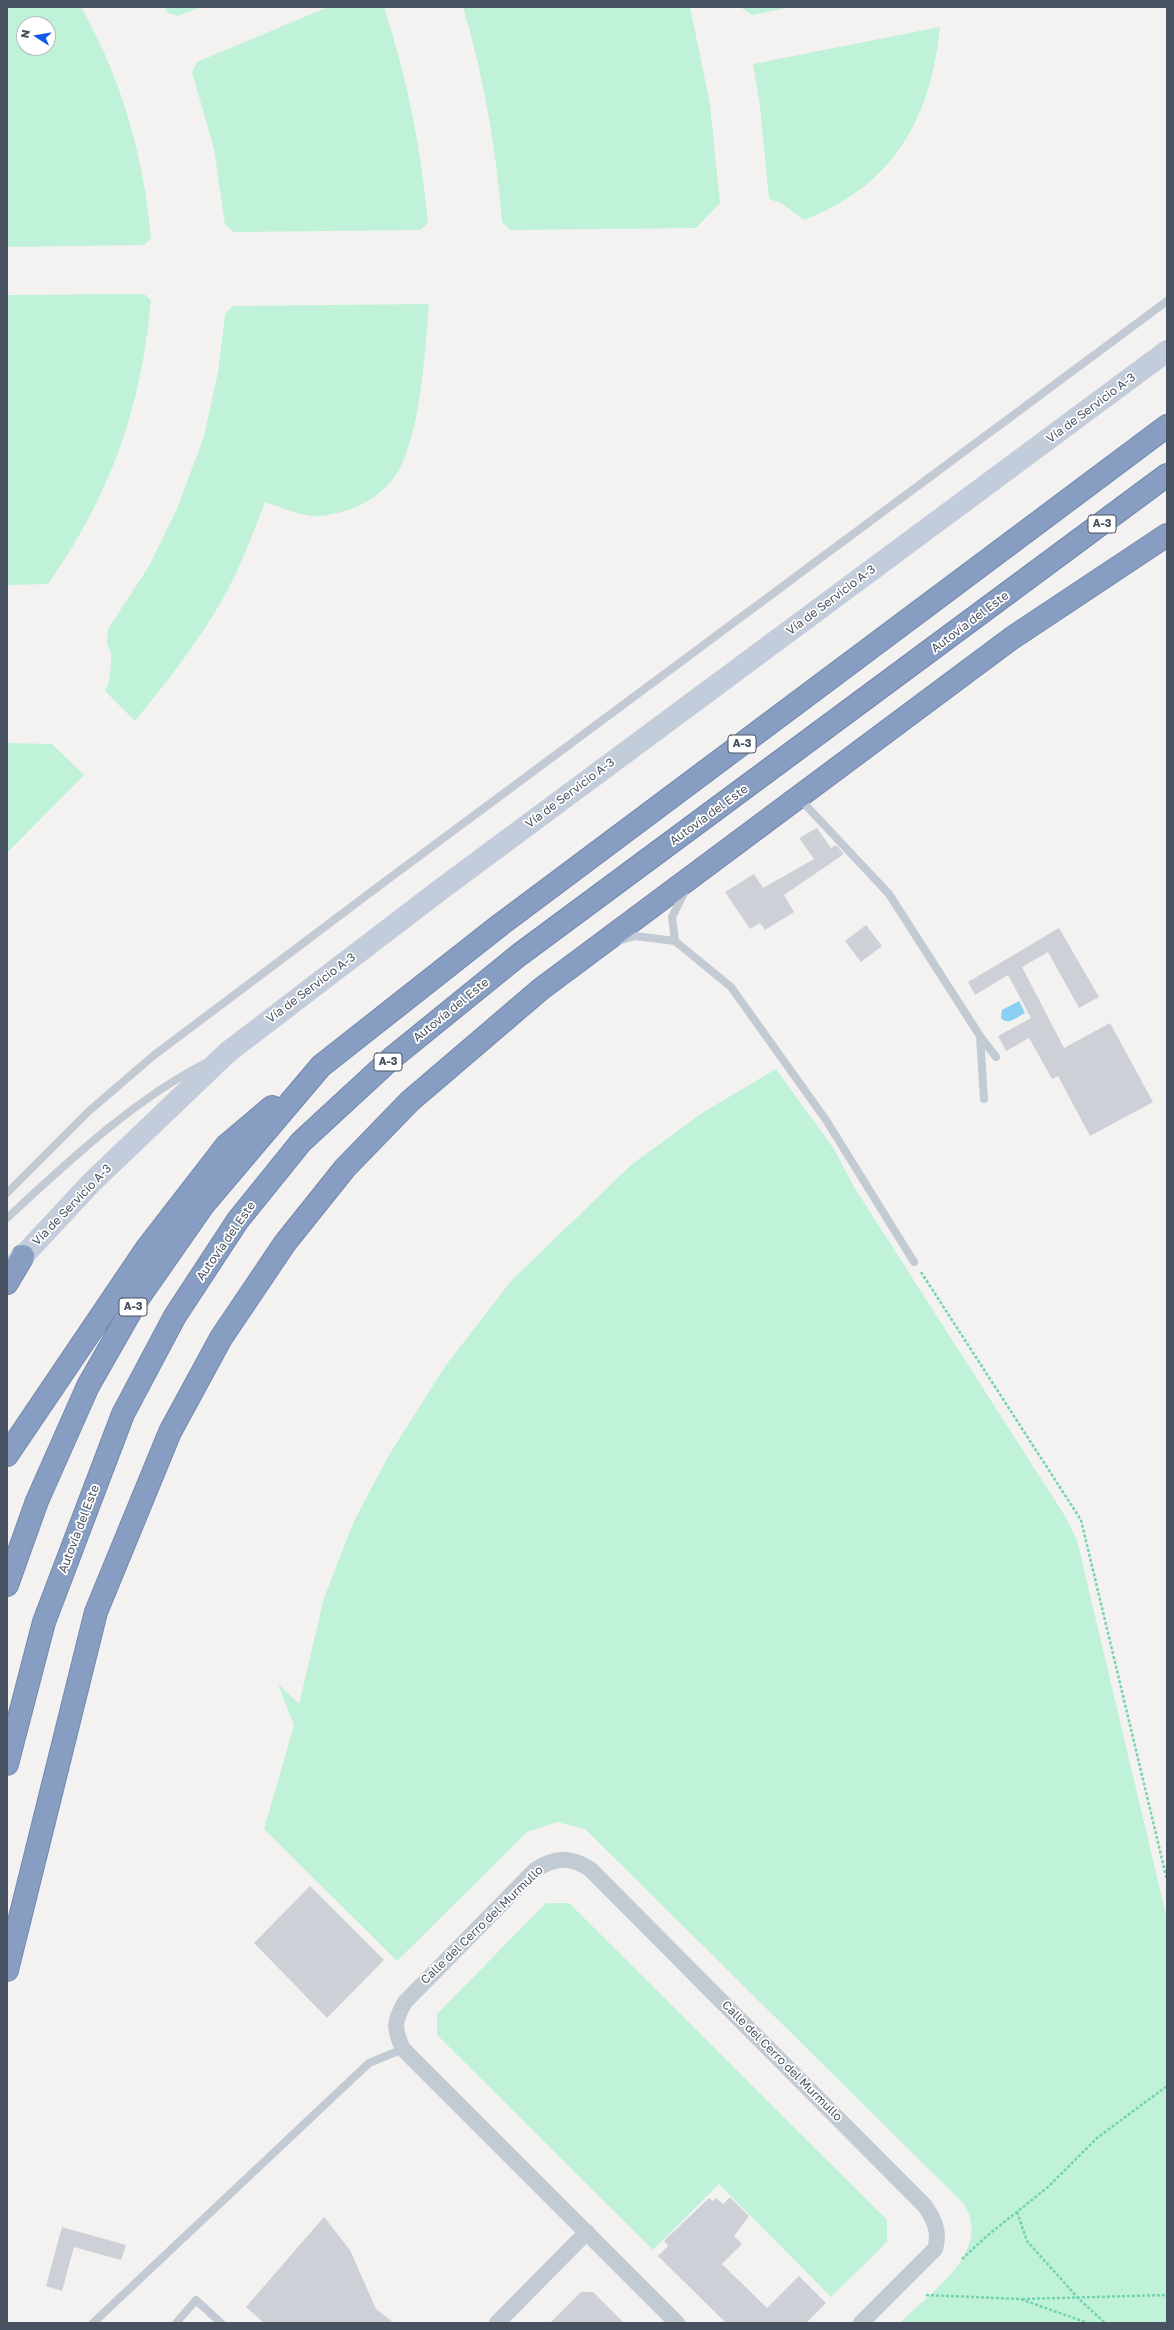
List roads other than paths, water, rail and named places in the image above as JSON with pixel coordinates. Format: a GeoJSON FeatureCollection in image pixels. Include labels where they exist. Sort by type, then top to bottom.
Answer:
{"type":"FeatureCollection","features":[{"type":"Feature","properties":{"kind":"highway","name":"A-3"},"geometry":{"type":"LineString","coordinates":[[7,1585],[37,1501],[88,1386],[137,1300],[204,1204],[321,1066],[500,925],[1167,426]]}},
{"type":"Feature","properties":{"kind":"highway","name":"Autovía del Este"},"geometry":{"type":"LineString","coordinates":[[7,1764],[44,1622],[122,1414],[175,1316],[238,1220],[301,1142],[392,1058],[519,955],[1167,476]]}},
{"type":"Feature","properties":{"kind":"highway"},"geometry":{"type":"LineString","coordinates":[[7,1970],[96,1612],[170,1432],[221,1338],[285,1243],[345,1168],[410,1101],[541,989],[1012,638],[1167,535]]}},
{"type":"Feature","properties":{"kind":"highway"},"geometry":{"type":"LineString","coordinates":[[7,1456],[147,1248],[226,1146],[321,1066]]}},
{"type":"Feature","properties":{"kind":"highway"},"geometry":{"type":"LineString","coordinates":[[7,1283],[23,1256]]}},
{"type":"Feature","properties":{"kind":"main road","name":"Vía de Servicio A-3"},"geometry":{"type":"LineString","coordinates":[[7,1273],[92,1182],[228,1052],[440,890],[1167,351]]}},
{"type":"Feature","properties":{"kind":"street","name":"Calle del Cerro del Murmullo"},"geometry":{"type":"LineString","coordinates":[[677,2323],[403,2049],[397,2036],[395,2023],[405,2002],[410,1996],[535,1870],[552,1860],[572,1860],[581,1863],[590,1869],[907,2185],[933,2217],[937,2228],[938,2239],[935,2249],[861,2323]]}},
{"type":"Feature","properties":{"kind":"street"},"geometry":{"type":"LineString","coordinates":[[497,2323],[587,2232]]}},
{"type":"Feature","properties":{"kind":"lane"},"geometry":{"type":"LineString","coordinates":[[7,1193],[89,1111],[153,1056],[383,883],[1167,301]]}},
{"type":"Feature","properties":{"kind":"lane"},"geometry":{"type":"LineString","coordinates":[[798,798],[889,894],[980,1036],[996,1058]]}},
{"type":"Feature","properties":{"kind":"lane"},"geometry":{"type":"LineString","coordinates":[[675,941],[672,917],[693,876]]}},
{"type":"Feature","properties":{"kind":"lane"},"geometry":{"type":"LineString","coordinates":[[600,946],[635,936],[675,941],[731,987],[826,1120],[914,1262]]}},
{"type":"Feature","properties":{"kind":"lane"},"geometry":{"type":"LineString","coordinates":[[980,1036],[984,1100]]}},
{"type":"Feature","properties":{"kind":"lane"},"geometry":{"type":"LineString","coordinates":[[7,1218],[71,1160],[172,1080],[228,1052]]}},
{"type":"Feature","properties":{"kind":"lane"},"geometry":{"type":"LineString","coordinates":[[93,2323],[369,2063],[403,2049]]}},
{"type":"Feature","properties":{"kind":"lane"},"geometry":{"type":"LineString","coordinates":[[176,2323],[196,2300],[221,2323]]}},
{"type":"Feature","properties":{"kind":"water"},"geometry":{"type":"Polygon","coordinates":[[[1019,1001],[1025,1013],[1010,1021],[1001,1018],[1002,1010],[1019,1001]]]}}]}
